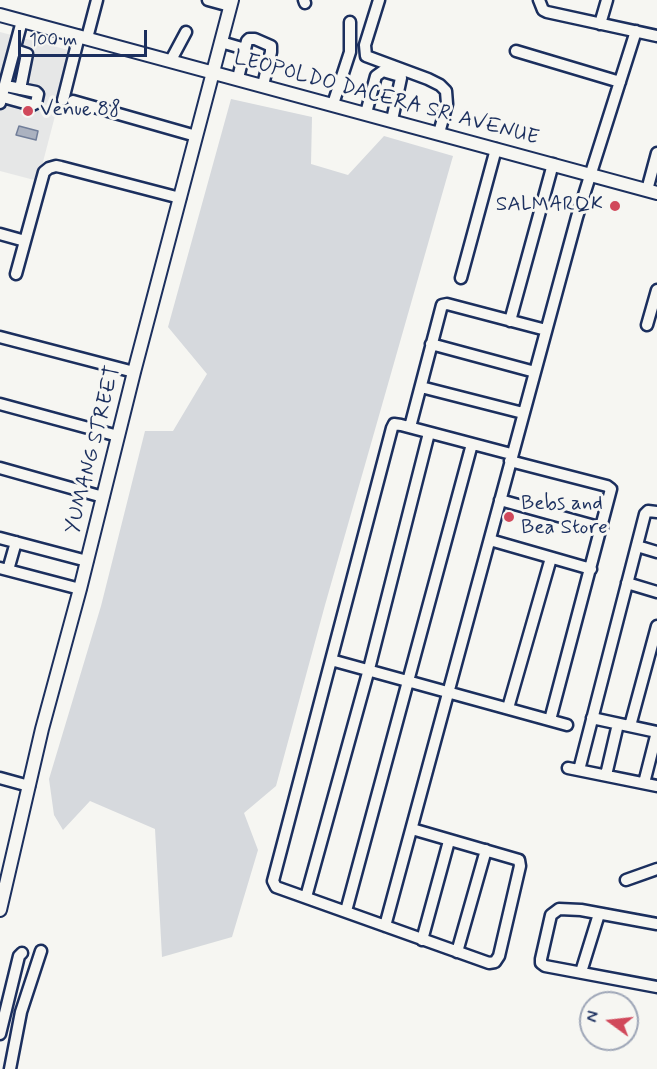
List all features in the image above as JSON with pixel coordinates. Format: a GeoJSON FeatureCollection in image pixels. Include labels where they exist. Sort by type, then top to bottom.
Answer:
{"type":"FeatureCollection","features":[{"type":"Feature","properties":{"kind":"main road","name":"YUMANG STREET"},"geometry":{"type":"LineString","coordinates":[[0,910],[44,720],[231,3]]}},
{"type":"Feature","properties":{"kind":"main road","name":"LEOPOLDO DACERA SR. AVENUE"},"geometry":{"type":"LineString","coordinates":[[0,15],[652,192]]}},
{"type":"Feature","properties":{"kind":"street"},"geometry":{"type":"LineString","coordinates":[[97,0],[83,37],[68,100],[196,136]]}},
{"type":"Feature","properties":{"kind":"street"},"geometry":{"type":"LineString","coordinates":[[208,0],[231,3]]}},
{"type":"Feature","properties":{"kind":"street"},"geometry":{"type":"LineString","coordinates":[[379,0],[365,45],[366,56],[440,85],[446,92],[447,104],[439,133]]}},
{"type":"Feature","properties":{"kind":"street"},"geometry":{"type":"LineString","coordinates":[[539,0],[543,10],[547,12],[657,36]]}},
{"type":"Feature","properties":{"kind":"street"},"geometry":{"type":"LineString","coordinates":[[600,24],[607,0]]}},
{"type":"Feature","properties":{"kind":"street"},"geometry":{"type":"LineString","coordinates":[[3,95],[22,21]]}},
{"type":"Feature","properties":{"kind":"street"},"geometry":{"type":"LineString","coordinates":[[333,104],[350,52],[350,22]]}},
{"type":"Feature","properties":{"kind":"street"},"geometry":{"type":"LineString","coordinates":[[385,926],[534,372],[590,175],[636,30]]}},
{"type":"Feature","properties":{"kind":"street"},"geometry":{"type":"LineString","coordinates":[[171,60],[186,32]]}},
{"type":"Feature","properties":{"kind":"street"},"geometry":{"type":"LineString","coordinates":[[238,78],[249,39],[269,44],[271,52],[263,85]]}},
{"type":"Feature","properties":{"kind":"street"},"geometry":{"type":"LineString","coordinates":[[221,42],[245,49]]}},
{"type":"Feature","properties":{"kind":"street"},"geometry":{"type":"LineString","coordinates":[[15,50],[27,54],[20,89]]}},
{"type":"Feature","properties":{"kind":"street"},"geometry":{"type":"LineString","coordinates":[[516,51],[620,82]]}},
{"type":"Feature","properties":{"kind":"street"},"geometry":{"type":"LineString","coordinates":[[366,113],[376,76],[382,71],[401,78],[392,120]]}},
{"type":"Feature","properties":{"kind":"street"},"geometry":{"type":"LineString","coordinates":[[20,89],[37,93],[35,104],[3,95],[20,89]]}},
{"type":"Feature","properties":{"kind":"street"},"geometry":{"type":"LineString","coordinates":[[461,278],[496,149]]}},
{"type":"Feature","properties":{"kind":"street"},"geometry":{"type":"LineString","coordinates":[[652,192],[657,153]]}},
{"type":"Feature","properties":{"kind":"street"},"geometry":{"type":"LineString","coordinates":[[510,321],[553,164]]}},
{"type":"Feature","properties":{"kind":"street"},"geometry":{"type":"LineString","coordinates":[[16,274],[44,172],[49,168],[56,166],[180,198]]}},
{"type":"Feature","properties":{"kind":"street"},"geometry":{"type":"LineString","coordinates":[[0,234],[26,241]]}},
{"type":"Feature","properties":{"kind":"street"},"geometry":{"type":"LineString","coordinates":[[647,325],[657,290]]}},
{"type":"Feature","properties":{"kind":"street"},"geometry":{"type":"LineString","coordinates":[[410,427],[440,308],[444,304],[546,330]]}},
{"type":"Feature","properties":{"kind":"street"},"geometry":{"type":"LineString","coordinates":[[0,337],[134,372]]}},
{"type":"Feature","properties":{"kind":"street"},"geometry":{"type":"LineString","coordinates":[[431,344],[534,372]]}},
{"type":"Feature","properties":{"kind":"street"},"geometry":{"type":"LineString","coordinates":[[117,367],[139,354]]}},
{"type":"Feature","properties":{"kind":"street"},"geometry":{"type":"LineString","coordinates":[[421,387],[524,413]]}},
{"type":"Feature","properties":{"kind":"street"},"geometry":{"type":"LineString","coordinates":[[0,404],[118,436]]}},
{"type":"Feature","properties":{"kind":"street"},"geometry":{"type":"LineString","coordinates":[[412,829],[449,841],[515,857],[520,862],[499,956],[495,962],[489,963],[276,887],[273,881],[394,424],[472,444],[610,487],[611,492],[602,528],[550,720]]}},
{"type":"Feature","properties":{"kind":"street"},"geometry":{"type":"LineString","coordinates":[[306,897],[369,669],[429,433]]}},
{"type":"Feature","properties":{"kind":"street"},"geometry":{"type":"LineString","coordinates":[[346,911],[472,444]]}},
{"type":"Feature","properties":{"kind":"street"},"geometry":{"type":"LineString","coordinates":[[0,468],[103,496]]}},
{"type":"Feature","properties":{"kind":"street"},"geometry":{"type":"LineString","coordinates":[[500,500],[602,528]]}},
{"type":"Feature","properties":{"kind":"street"},"geometry":{"type":"LineString","coordinates":[[657,512],[646,512],[592,718],[573,769],[657,786]]}},
{"type":"Feature","properties":{"kind":"street"},"geometry":{"type":"LineString","coordinates":[[0,538],[87,561]]}},
{"type":"Feature","properties":{"kind":"street"},"geometry":{"type":"LineString","coordinates":[[490,540],[591,569]]}},
{"type":"Feature","properties":{"kind":"street"},"geometry":{"type":"LineString","coordinates":[[16,542],[4,569],[80,589]]}},
{"type":"Feature","properties":{"kind":"street"},"geometry":{"type":"LineString","coordinates":[[637,546],[657,552]]}},
{"type":"Feature","properties":{"kind":"street"},"geometry":{"type":"LineString","coordinates":[[508,708],[551,558]]}},
{"type":"Feature","properties":{"kind":"street"},"geometry":{"type":"LineString","coordinates":[[627,583],[657,592]]}},
{"type":"Feature","properties":{"kind":"street"},"geometry":{"type":"LineString","coordinates":[[630,726],[657,626]]}},
{"type":"Feature","properties":{"kind":"street"},"geometry":{"type":"LineString","coordinates":[[331,660],[407,679],[567,725]]}},
{"type":"Feature","properties":{"kind":"street"},"geometry":{"type":"LineString","coordinates":[[592,718],[657,732],[644,783]]}},
{"type":"Feature","properties":{"kind":"street"},"geometry":{"type":"LineString","coordinates":[[606,775],[618,724]]}},
{"type":"Feature","properties":{"kind":"street"},"geometry":{"type":"LineString","coordinates":[[0,778],[29,786]]}},
{"type":"Feature","properties":{"kind":"street"},"geometry":{"type":"LineString","coordinates":[[422,940],[449,841]]}},
{"type":"Feature","properties":{"kind":"street"},"geometry":{"type":"LineString","coordinates":[[457,952],[486,850]]}},
{"type":"Feature","properties":{"kind":"street"},"geometry":{"type":"LineString","coordinates":[[626,880],[657,869]]}},
{"type":"Feature","properties":{"kind":"street"},"geometry":{"type":"LineString","coordinates":[[657,924],[564,908],[554,911],[551,915],[541,963],[545,966],[657,987]]}},
{"type":"Feature","properties":{"kind":"street"},"geometry":{"type":"LineString","coordinates":[[581,972],[599,914]]}},
{"type":"Feature","properties":{"kind":"street"},"geometry":{"type":"LineString","coordinates":[[10,1069],[21,1012],[41,951]]}},
{"type":"Feature","properties":{"kind":"street"},"geometry":{"type":"LineString","coordinates":[[0,1034],[19,956],[22,953]]}},
{"type":"Feature","properties":{"kind":"street"},"geometry":{"type":"LineString","coordinates":[[5,1015],[21,1012]]}},
{"type":"Feature","properties":{"kind":"shaded area","name":"Venue 88"},"geometry":{"type":"Polygon","coordinates":[[[0,32],[72,51],[38,181],[0,171],[0,32]]]}},
{"type":"Feature","properties":{"kind":"shaded area"},"geometry":{"type":"Polygon","coordinates":[[[231,99],[312,117],[311,164],[348,175],[384,136],[453,156],[276,786],[244,813],[258,850],[232,937],[162,957],[155,829],[90,801],[63,830],[54,815],[49,779],[101,606],[145,431],[173,431],[207,374],[168,327],[231,99]]]}},
{"type":"Feature","properties":{"kind":"shaded area"},"geometry":{"type":"Polygon","coordinates":[[[19,126],[38,131],[36,140],[16,135],[19,126]]]}},
{"type":"Feature","properties":{"kind":"place","name":"Venue 88"},"geometry":{"type":"Point","coordinates":[28,111]}},
{"type":"Feature","properties":{"kind":"place","name":"SALMARQK"},"geometry":{"type":"Point","coordinates":[615,206]}},
{"type":"Feature","properties":{"kind":"place","name":"Bebs and Bea Store"},"geometry":{"type":"Point","coordinates":[509,517]}}]}
